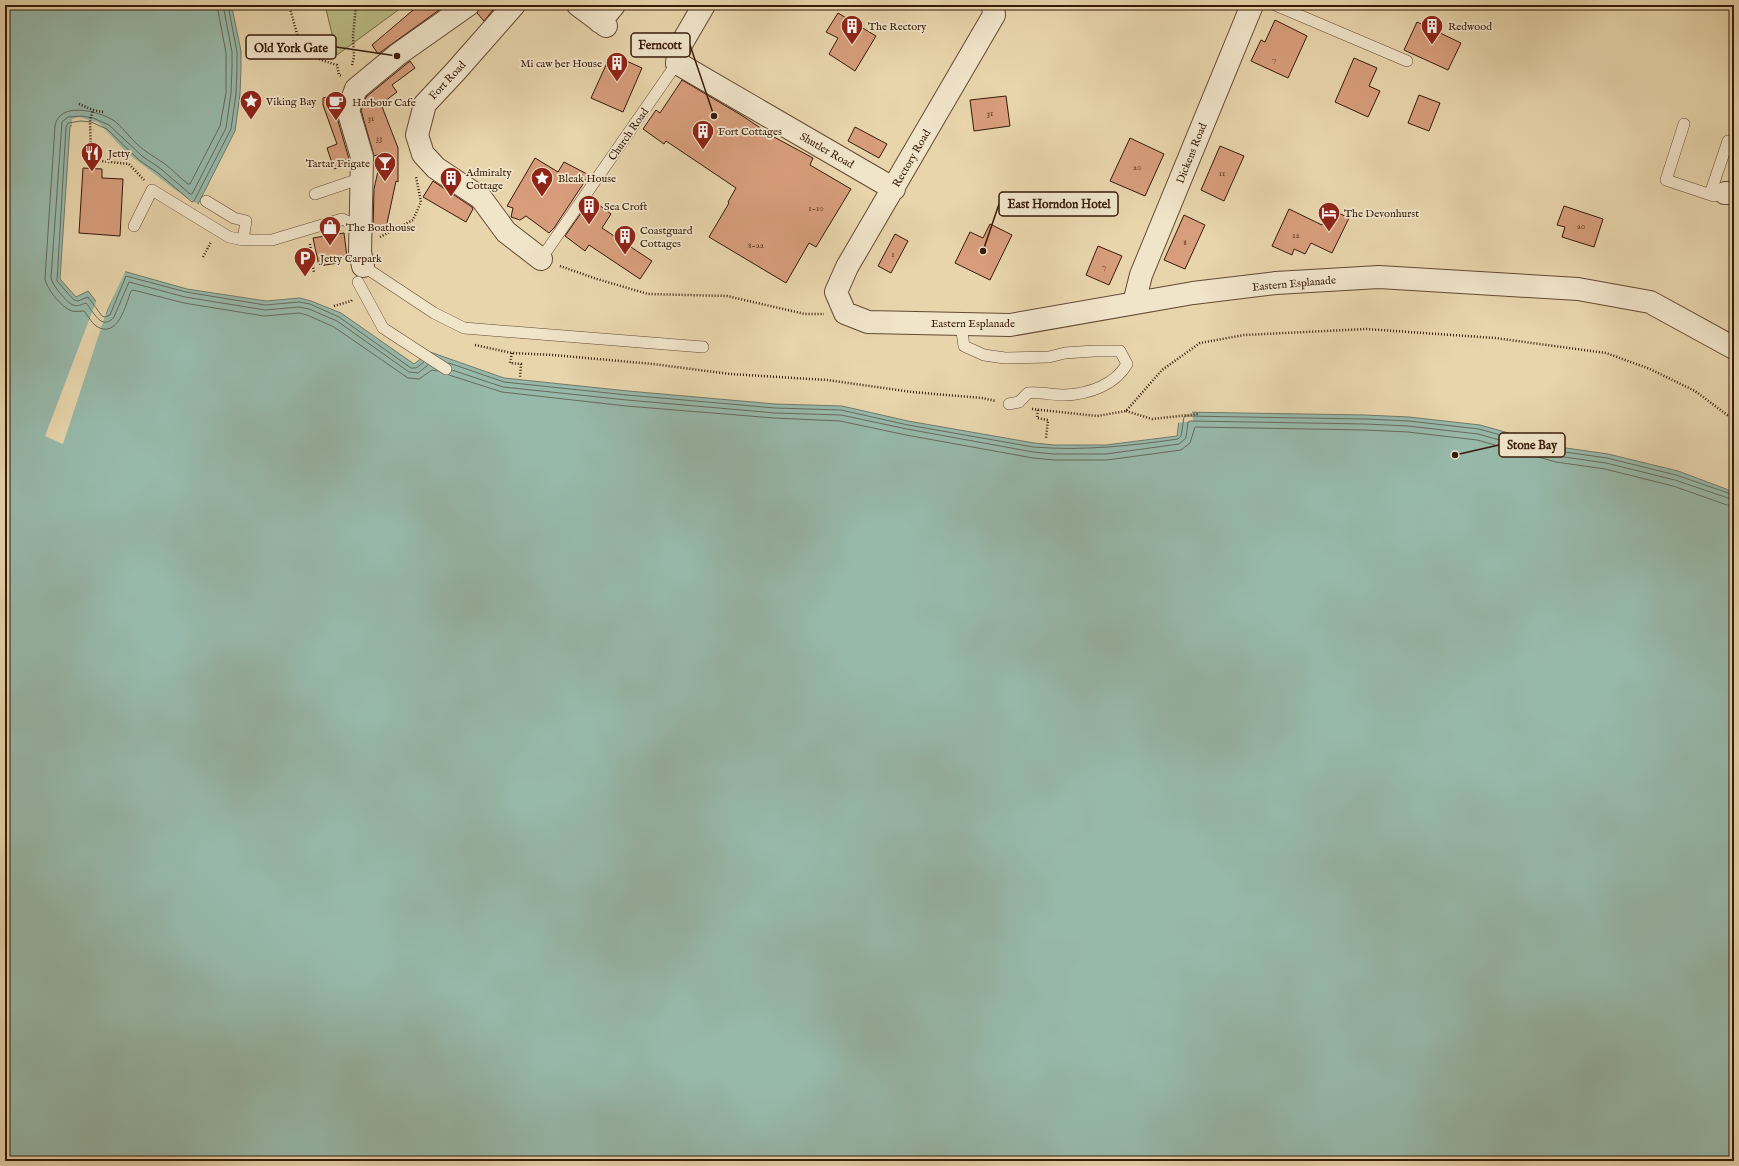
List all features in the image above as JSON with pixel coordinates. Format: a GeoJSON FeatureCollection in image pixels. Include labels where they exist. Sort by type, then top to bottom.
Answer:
{"type":"FeatureCollection","features":[{"type":"Feature","properties":{"kind":"street"},"geometry":{"type":"LineString","coordinates":[[360,274],[362,157],[348,110],[356,89],[397,56],[468,5]]}},
{"type":"Feature","properties":{"kind":"street","name":"Fort Road"},"geometry":{"type":"LineString","coordinates":[[514,5],[456,72],[425,104],[416,134],[423,154],[436,168],[481,198],[506,232],[541,259]]}},
{"type":"Feature","properties":{"kind":"street"},"geometry":{"type":"LineString","coordinates":[[578,5],[603,24],[614,5]]}},
{"type":"Feature","properties":{"kind":"street","name":"Church Road"},"geometry":{"type":"LineString","coordinates":[[677,62],[679,48],[704,5]]}},
{"type":"Feature","properties":{"kind":"street","name":"Rectory Road"},"geometry":{"type":"LineString","coordinates":[[845,313],[836,292],[847,268],[994,15],[993,5]]}},
{"type":"Feature","properties":{"kind":"street","name":"Dickens Road"},"geometry":{"type":"LineString","coordinates":[[1134,303],[1141,275],[1252,5]]}},
{"type":"Feature","properties":{"kind":"street","name":"Shutler Road"},"geometry":{"type":"LineString","coordinates":[[677,62],[894,189]]}},
{"type":"Feature","properties":{"kind":"street","name":"Eastern Esplanade"},"geometry":{"type":"LineString","coordinates":[[845,313],[868,322],[1010,325],[1193,293],[1276,283],[1379,277],[1578,289],[1650,302],[1731,339]]}},
{"type":"Feature","properties":{"kind":"lane"},"geometry":{"type":"LineString","coordinates":[[1275,5],[1407,61]]}},
{"type":"Feature","properties":{"kind":"lane","name":"Church Road"},"geometry":{"type":"LineString","coordinates":[[541,259],[677,62]]}},
{"type":"Feature","properties":{"kind":"lane"},"geometry":{"type":"LineString","coordinates":[[1684,124],[1666,180],[1723,193],[1728,141]]}},
{"type":"Feature","properties":{"kind":"lane"},"geometry":{"type":"LineString","coordinates":[[315,194],[362,178]]}},
{"type":"Feature","properties":{"kind":"lane"},"geometry":{"type":"LineString","coordinates":[[134,226],[152,190],[229,236],[243,240],[272,240],[342,219],[360,227]]}},
{"type":"Feature","properties":{"kind":"lane"},"geometry":{"type":"LineString","coordinates":[[206,201],[234,218],[246,221],[243,240]]}},
{"type":"Feature","properties":{"kind":"lane"},"geometry":{"type":"LineString","coordinates":[[360,274],[464,328],[703,347]]}},
{"type":"Feature","properties":{"kind":"lane"},"geometry":{"type":"LineString","coordinates":[[360,274],[383,328],[446,370]]}},
{"type":"Feature","properties":{"kind":"lane"},"geometry":{"type":"LineString","coordinates":[[961,325],[964,346],[984,355],[1005,358],[1049,358],[1065,353],[1120,351],[1127,364],[1118,378],[1097,388],[1066,395],[1028,393],[1019,402],[1009,404]]}},
{"type":"Feature","properties":{"kind":"path"},"geometry":{"type":"LineString","coordinates":[[290,5],[301,48],[321,60],[337,65],[339,75]]}},
{"type":"Feature","properties":{"kind":"path"},"geometry":{"type":"LineString","coordinates":[[350,72],[354,57],[353,36],[356,5]]}},
{"type":"Feature","properties":{"kind":"path"},"geometry":{"type":"LineString","coordinates":[[79,104],[93,110],[103,112]]}},
{"type":"Feature","properties":{"kind":"path"},"geometry":{"type":"LineString","coordinates":[[93,110],[90,120],[91,160],[129,164],[152,190]]}},
{"type":"Feature","properties":{"kind":"path"},"geometry":{"type":"LineString","coordinates":[[360,227],[371,241],[394,231],[413,220],[421,202],[416,175]]}},
{"type":"Feature","properties":{"kind":"path"},"geometry":{"type":"LineString","coordinates":[[307,229],[314,273]]}},
{"type":"Feature","properties":{"kind":"path"},"geometry":{"type":"LineString","coordinates":[[541,259],[597,279],[648,294],[726,296],[805,314],[845,313]]}},
{"type":"Feature","properties":{"kind":"path"},"geometry":{"type":"LineString","coordinates":[[334,306],[351,301]]}},
{"type":"Feature","properties":{"kind":"path"},"geometry":{"type":"LineString","coordinates":[[512,353],[510,363],[521,364],[520,377]]}},
{"type":"Feature","properties":{"kind":"path"},"geometry":{"type":"LineString","coordinates":[[1038,410],[1036,418],[1048,420],[1046,438]]}},
{"type":"Feature","properties":{"kind":"path"},"geometry":{"type":"LineString","coordinates":[[1126,411],[1152,419],[1198,414]]}},
{"type":"Feature","properties":{"kind":"green space"},"geometry":{"type":"Polygon","coordinates":[[[325,5],[405,5],[337,55],[325,5]]]}},
{"type":"Feature","properties":{"kind":"water"},"geometry":{"type":"Polygon","coordinates":[[[5,5],[231,5],[232,8],[241,51],[240,94],[235,131],[195,210],[156,177],[136,164],[105,133],[81,125],[70,126],[60,279],[76,297],[88,291],[106,314],[123,271],[187,289],[266,301],[300,298],[311,301],[341,313],[414,364],[430,352],[504,378],[775,404],[842,406],[908,421],[1034,443],[1054,445],[1106,445],[1177,436],[1180,412],[1409,417],[1480,425],[1559,447],[1608,454],[1678,471],[1734,492],[1734,1161],[5,1161],[5,5]]]}},
{"type":"Feature","properties":{"kind":"pier"},"geometry":{"type":"Polygon","coordinates":[[[79,117],[99,123],[126,152],[174,189],[199,205],[196,211],[194,211],[155,178],[135,165],[104,135],[90,128],[72,128],[72,119],[79,117]]]}},
{"type":"Feature","properties":{"kind":"pier"},"geometry":{"type":"Polygon","coordinates":[[[121,270],[126,270],[107,310],[63,444],[45,436],[97,299],[105,310],[121,270]]]}},
{"type":"Feature","properties":{"kind":"pier"},"geometry":{"type":"Polygon","coordinates":[[[1192,410],[1193,421],[1177,423],[1178,411],[1192,410]]]}},
{"type":"Feature","properties":{"kind":"building"},"geometry":{"type":"Polygon","coordinates":[[[419,5],[446,5],[378,54],[372,45],[419,5]]]}},
{"type":"Feature","properties":{"kind":"building"},"geometry":{"type":"Polygon","coordinates":[[[480,5],[497,5],[484,21],[477,13],[480,5]]]}},
{"type":"Feature","properties":{"kind":"building","name":"The Rectory"},"geometry":{"type":"Polygon","coordinates":[[[838,13],[876,36],[855,71],[829,54],[838,38],[826,32],[838,13]]]}},
{"type":"Feature","properties":{"kind":"building"},"geometry":{"type":"Polygon","coordinates":[[[1275,20],[1307,36],[1288,78],[1251,61],[1261,40],[1265,42],[1275,20]]]}},
{"type":"Feature","properties":{"kind":"building","name":"Redwood"},"geometry":{"type":"Polygon","coordinates":[[[1417,22],[1461,43],[1448,70],[1404,50],[1417,22]]]}},
{"type":"Feature","properties":{"kind":"building","name":"Mi caw ber House"},"geometry":{"type":"Polygon","coordinates":[[[611,54],[642,68],[623,112],[591,98],[611,54]]]}},
{"type":"Feature","properties":{"kind":"building"},"geometry":{"type":"Polygon","coordinates":[[[1354,58],[1377,68],[1369,86],[1380,91],[1368,117],[1335,102],[1354,58]]]}},
{"type":"Feature","properties":{"kind":"building"},"geometry":{"type":"Polygon","coordinates":[[[410,61],[415,68],[392,85],[397,92],[381,104],[398,148],[398,182],[396,181],[386,228],[373,231],[374,189],[382,153],[374,156],[361,110],[366,97],[410,61]]]}},
{"type":"Feature","properties":{"kind":"building"},"geometry":{"type":"Polygon","coordinates":[[[682,80],[741,115],[774,137],[813,158],[810,165],[851,189],[816,247],[809,243],[786,283],[709,237],[736,188],[666,141],[664,144],[643,129],[656,110],[660,113],[682,80]]]}},
{"type":"Feature","properties":{"kind":"building"},"geometry":{"type":"Polygon","coordinates":[[[334,95],[337,103],[336,114],[349,159],[349,164],[334,169],[327,148],[337,144],[323,105],[323,98],[334,95]]]}},
{"type":"Feature","properties":{"kind":"building"},"geometry":{"type":"Polygon","coordinates":[[[1419,95],[1440,103],[1429,131],[1408,123],[1419,95]]]}},
{"type":"Feature","properties":{"kind":"building"},"geometry":{"type":"Polygon","coordinates":[[[1006,96],[1010,126],[974,131],[970,100],[1006,96]]]}},
{"type":"Feature","properties":{"kind":"building"},"geometry":{"type":"Polygon","coordinates":[[[855,127],[887,144],[879,158],[848,141],[855,127]]]}},
{"type":"Feature","properties":{"kind":"building"},"geometry":{"type":"Polygon","coordinates":[[[1130,138],[1164,154],[1145,196],[1110,181],[1130,138]]]}},
{"type":"Feature","properties":{"kind":"building"},"geometry":{"type":"Polygon","coordinates":[[[1220,146],[1244,156],[1224,201],[1201,190],[1220,146]]]}},
{"type":"Feature","properties":{"kind":"building"},"geometry":{"type":"Polygon","coordinates":[[[535,158],[558,172],[564,162],[589,175],[554,228],[549,233],[526,216],[520,220],[511,217],[513,208],[507,206],[535,158]]]}},
{"type":"Feature","properties":{"kind":"building"},"geometry":{"type":"Polygon","coordinates":[[[83,168],[102,169],[102,178],[123,179],[120,236],[79,233],[83,168]]]}},
{"type":"Feature","properties":{"kind":"building","name":"Admiralty Cottage"},"geometry":{"type":"Polygon","coordinates":[[[433,181],[472,207],[473,209],[466,222],[423,197],[433,181]]]}},
{"type":"Feature","properties":{"kind":"building"},"geometry":{"type":"Polygon","coordinates":[[[591,199],[611,214],[602,228],[652,261],[640,279],[589,245],[585,251],[565,236],[591,199]]]}},
{"type":"Feature","properties":{"kind":"building"},"geometry":{"type":"Polygon","coordinates":[[[1564,206],[1603,219],[1594,247],[1562,237],[1565,227],[1557,225],[1564,206]]]}},
{"type":"Feature","properties":{"kind":"building"},"geometry":{"type":"Polygon","coordinates":[[[1289,209],[1322,225],[1330,209],[1349,218],[1332,253],[1311,243],[1305,254],[1294,249],[1292,255],[1272,246],[1289,209]]]}},
{"type":"Feature","properties":{"kind":"building"},"geometry":{"type":"Polygon","coordinates":[[[1184,215],[1205,225],[1185,269],[1164,260],[1184,215]]]}},
{"type":"Feature","properties":{"kind":"building"},"geometry":{"type":"Polygon","coordinates":[[[990,224],[1012,235],[990,280],[955,263],[970,232],[983,238],[990,224]]]}},
{"type":"Feature","properties":{"kind":"building","name":"The Boathouse"},"geometry":{"type":"Polygon","coordinates":[[[344,233],[347,257],[337,258],[338,263],[319,266],[313,238],[344,233]]]}},
{"type":"Feature","properties":{"kind":"building"},"geometry":{"type":"Polygon","coordinates":[[[895,234],[908,241],[891,273],[878,266],[895,234]]]}},
{"type":"Feature","properties":{"kind":"building"},"geometry":{"type":"Polygon","coordinates":[[[1098,246],[1122,256],[1109,285],[1086,275],[1098,246]]]}},
{"type":"Feature","properties":{"kind":"place","name":"The Rectory"},"geometry":{"type":"Point","coordinates":[852,46]}},
{"type":"Feature","properties":{"kind":"place","name":"Redwood"},"geometry":{"type":"Point","coordinates":[1432,46]}},
{"type":"Feature","properties":{"kind":"place","name":"Old York Gate"},"geometry":{"type":"Point","coordinates":[397,56]}},
{"type":"Feature","properties":{"kind":"place","name":"Mi caw ber House"},"geometry":{"type":"Point","coordinates":[617,82]}},
{"type":"Feature","properties":{"kind":"place","name":"Ferncott"},"geometry":{"type":"Point","coordinates":[714,116]}},
{"type":"Feature","properties":{"kind":"place","name":"Viking Bay"},"geometry":{"type":"Point","coordinates":[251,120]}},
{"type":"Feature","properties":{"kind":"place","name":"Harbour Cafe"},"geometry":{"type":"Point","coordinates":[336,122]}},
{"type":"Feature","properties":{"kind":"place","name":"Fort Cottages"},"geometry":{"type":"Point","coordinates":[703,150]}},
{"type":"Feature","properties":{"kind":"place","name":"Jetty"},"geometry":{"type":"Point","coordinates":[92,172]}},
{"type":"Feature","properties":{"kind":"place","name":"Tartar Frigate"},"geometry":{"type":"Point","coordinates":[385,182]}},
{"type":"Feature","properties":{"kind":"place","name":"Admiralty Cottage"},"geometry":{"type":"Point","coordinates":[451,198]}},
{"type":"Feature","properties":{"kind":"place","name":"Bleak House"},"geometry":{"type":"Point","coordinates":[542,198]}},
{"type":"Feature","properties":{"kind":"place","name":"Sea Croft"},"geometry":{"type":"Point","coordinates":[589,226]}},
{"type":"Feature","properties":{"kind":"place","name":"The Devonhurst"},"geometry":{"type":"Point","coordinates":[1329,232]}},
{"type":"Feature","properties":{"kind":"place","name":"The Boathouse"},"geometry":{"type":"Point","coordinates":[330,246]}},
{"type":"Feature","properties":{"kind":"place","name":"East Horndon Hotel"},"geometry":{"type":"Point","coordinates":[983,251]}},
{"type":"Feature","properties":{"kind":"place","name":"Coastguard Cottages"},"geometry":{"type":"Point","coordinates":[625,256]}},
{"type":"Feature","properties":{"kind":"place","name":"Jetty Carpark"},"geometry":{"type":"Point","coordinates":[305,278]}},
{"type":"Feature","properties":{"kind":"place","name":"Stone Bay"},"geometry":{"type":"Point","coordinates":[1455,455]}}]}
